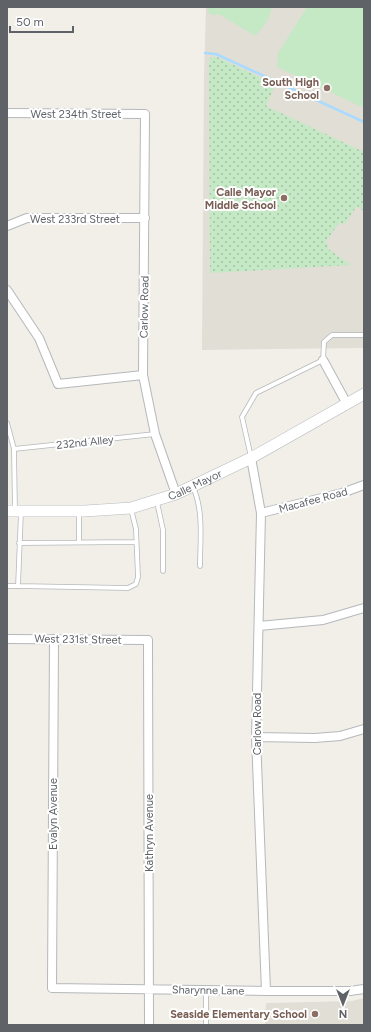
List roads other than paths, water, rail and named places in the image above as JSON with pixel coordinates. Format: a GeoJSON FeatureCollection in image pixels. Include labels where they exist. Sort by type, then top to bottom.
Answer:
{"type":"FeatureCollection","features":[{"type":"Feature","properties":{"kind":"street","name":"West 234th Street"},"geometry":{"type":"LineString","coordinates":[[7,113],[145,114]]}},
{"type":"Feature","properties":{"kind":"street","name":"Carlow Road"},"geometry":{"type":"LineString","coordinates":[[145,114],[143,375],[155,434],[176,494]]}},
{"type":"Feature","properties":{"kind":"street","name":"West 233rd Street"},"geometry":{"type":"LineString","coordinates":[[7,226],[27,218],[145,218]]}},
{"type":"Feature","properties":{"kind":"street"},"geometry":{"type":"LineString","coordinates":[[7,290],[39,338],[58,384],[143,375]]}},
{"type":"Feature","properties":{"kind":"street"},"geometry":{"type":"LineString","coordinates":[[323,360],[347,404]]}},
{"type":"Feature","properties":{"kind":"street","name":"Calle Mayor"},"geometry":{"type":"LineString","coordinates":[[14,511],[80,511],[131,508],[176,494],[251,458],[364,394]]}},
{"type":"Feature","properties":{"kind":"street","name":"Carlow Road"},"geometry":{"type":"LineString","coordinates":[[251,458],[261,513],[256,737],[266,991]]}},
{"type":"Feature","properties":{"kind":"street","name":"Macafee Road"},"geometry":{"type":"LineString","coordinates":[[261,513],[342,493],[364,484]]}},
{"type":"Feature","properties":{"kind":"street"},"geometry":{"type":"LineString","coordinates":[[259,626],[323,620],[364,608]]}},
{"type":"Feature","properties":{"kind":"street","name":"West 231st Street"},"geometry":{"type":"LineString","coordinates":[[7,639],[148,640]]}},
{"type":"Feature","properties":{"kind":"street","name":"Evalyn Avenue"},"geometry":{"type":"LineString","coordinates":[[52,988],[54,639]]}},
{"type":"Feature","properties":{"kind":"street","name":"Kathryn Avenue"},"geometry":{"type":"LineString","coordinates":[[148,640],[149,1025]]}},
{"type":"Feature","properties":{"kind":"street"},"geometry":{"type":"LineString","coordinates":[[256,737],[315,738],[340,736],[364,729]]}},
{"type":"Feature","properties":{"kind":"street","name":"Sharynne Lane"},"geometry":{"type":"LineString","coordinates":[[52,988],[266,991],[350,991],[364,989]]}},
{"type":"Feature","properties":{"kind":"lane"},"geometry":{"type":"LineString","coordinates":[[251,458],[242,417],[256,393],[323,360],[324,342],[332,335],[364,335]]}},
{"type":"Feature","properties":{"kind":"lane"},"geometry":{"type":"LineString","coordinates":[[7,423],[14,449],[14,511],[20,543],[18,586]]}},
{"type":"Feature","properties":{"kind":"lane","name":"232nd Alley"},"geometry":{"type":"LineString","coordinates":[[14,449],[155,434]]}},
{"type":"Feature","properties":{"kind":"lane"},"geometry":{"type":"LineString","coordinates":[[192,486],[199,510],[200,566]]}},
{"type":"Feature","properties":{"kind":"lane"},"geometry":{"type":"LineString","coordinates":[[156,500],[163,530],[163,571]]}},
{"type":"Feature","properties":{"kind":"lane"},"geometry":{"type":"LineString","coordinates":[[7,586],[128,588],[136,584],[138,578],[136,529],[131,508]]}},
{"type":"Feature","properties":{"kind":"lane"},"geometry":{"type":"LineString","coordinates":[[79,542],[80,511]]}},
{"type":"Feature","properties":{"kind":"lane"},"geometry":{"type":"LineString","coordinates":[[20,543],[136,542]]}},
{"type":"Feature","properties":{"kind":"lane"},"geometry":{"type":"LineString","coordinates":[[206,990],[206,1025]]}},
{"type":"Feature","properties":{"kind":"waterway"},"geometry":{"type":"LineString","coordinates":[[205,53],[216,54],[364,122]]}},
{"type":"Feature","properties":{"kind":"place","name":"South High School"},"geometry":{"type":"Point","coordinates":[327,88]}},
{"type":"Feature","properties":{"kind":"place","name":"Calle Mayor Middle School"},"geometry":{"type":"Point","coordinates":[284,198]}},
{"type":"Feature","properties":{"kind":"place","name":"Seaside Elementary School"},"geometry":{"type":"Point","coordinates":[315,1014]}}]}
